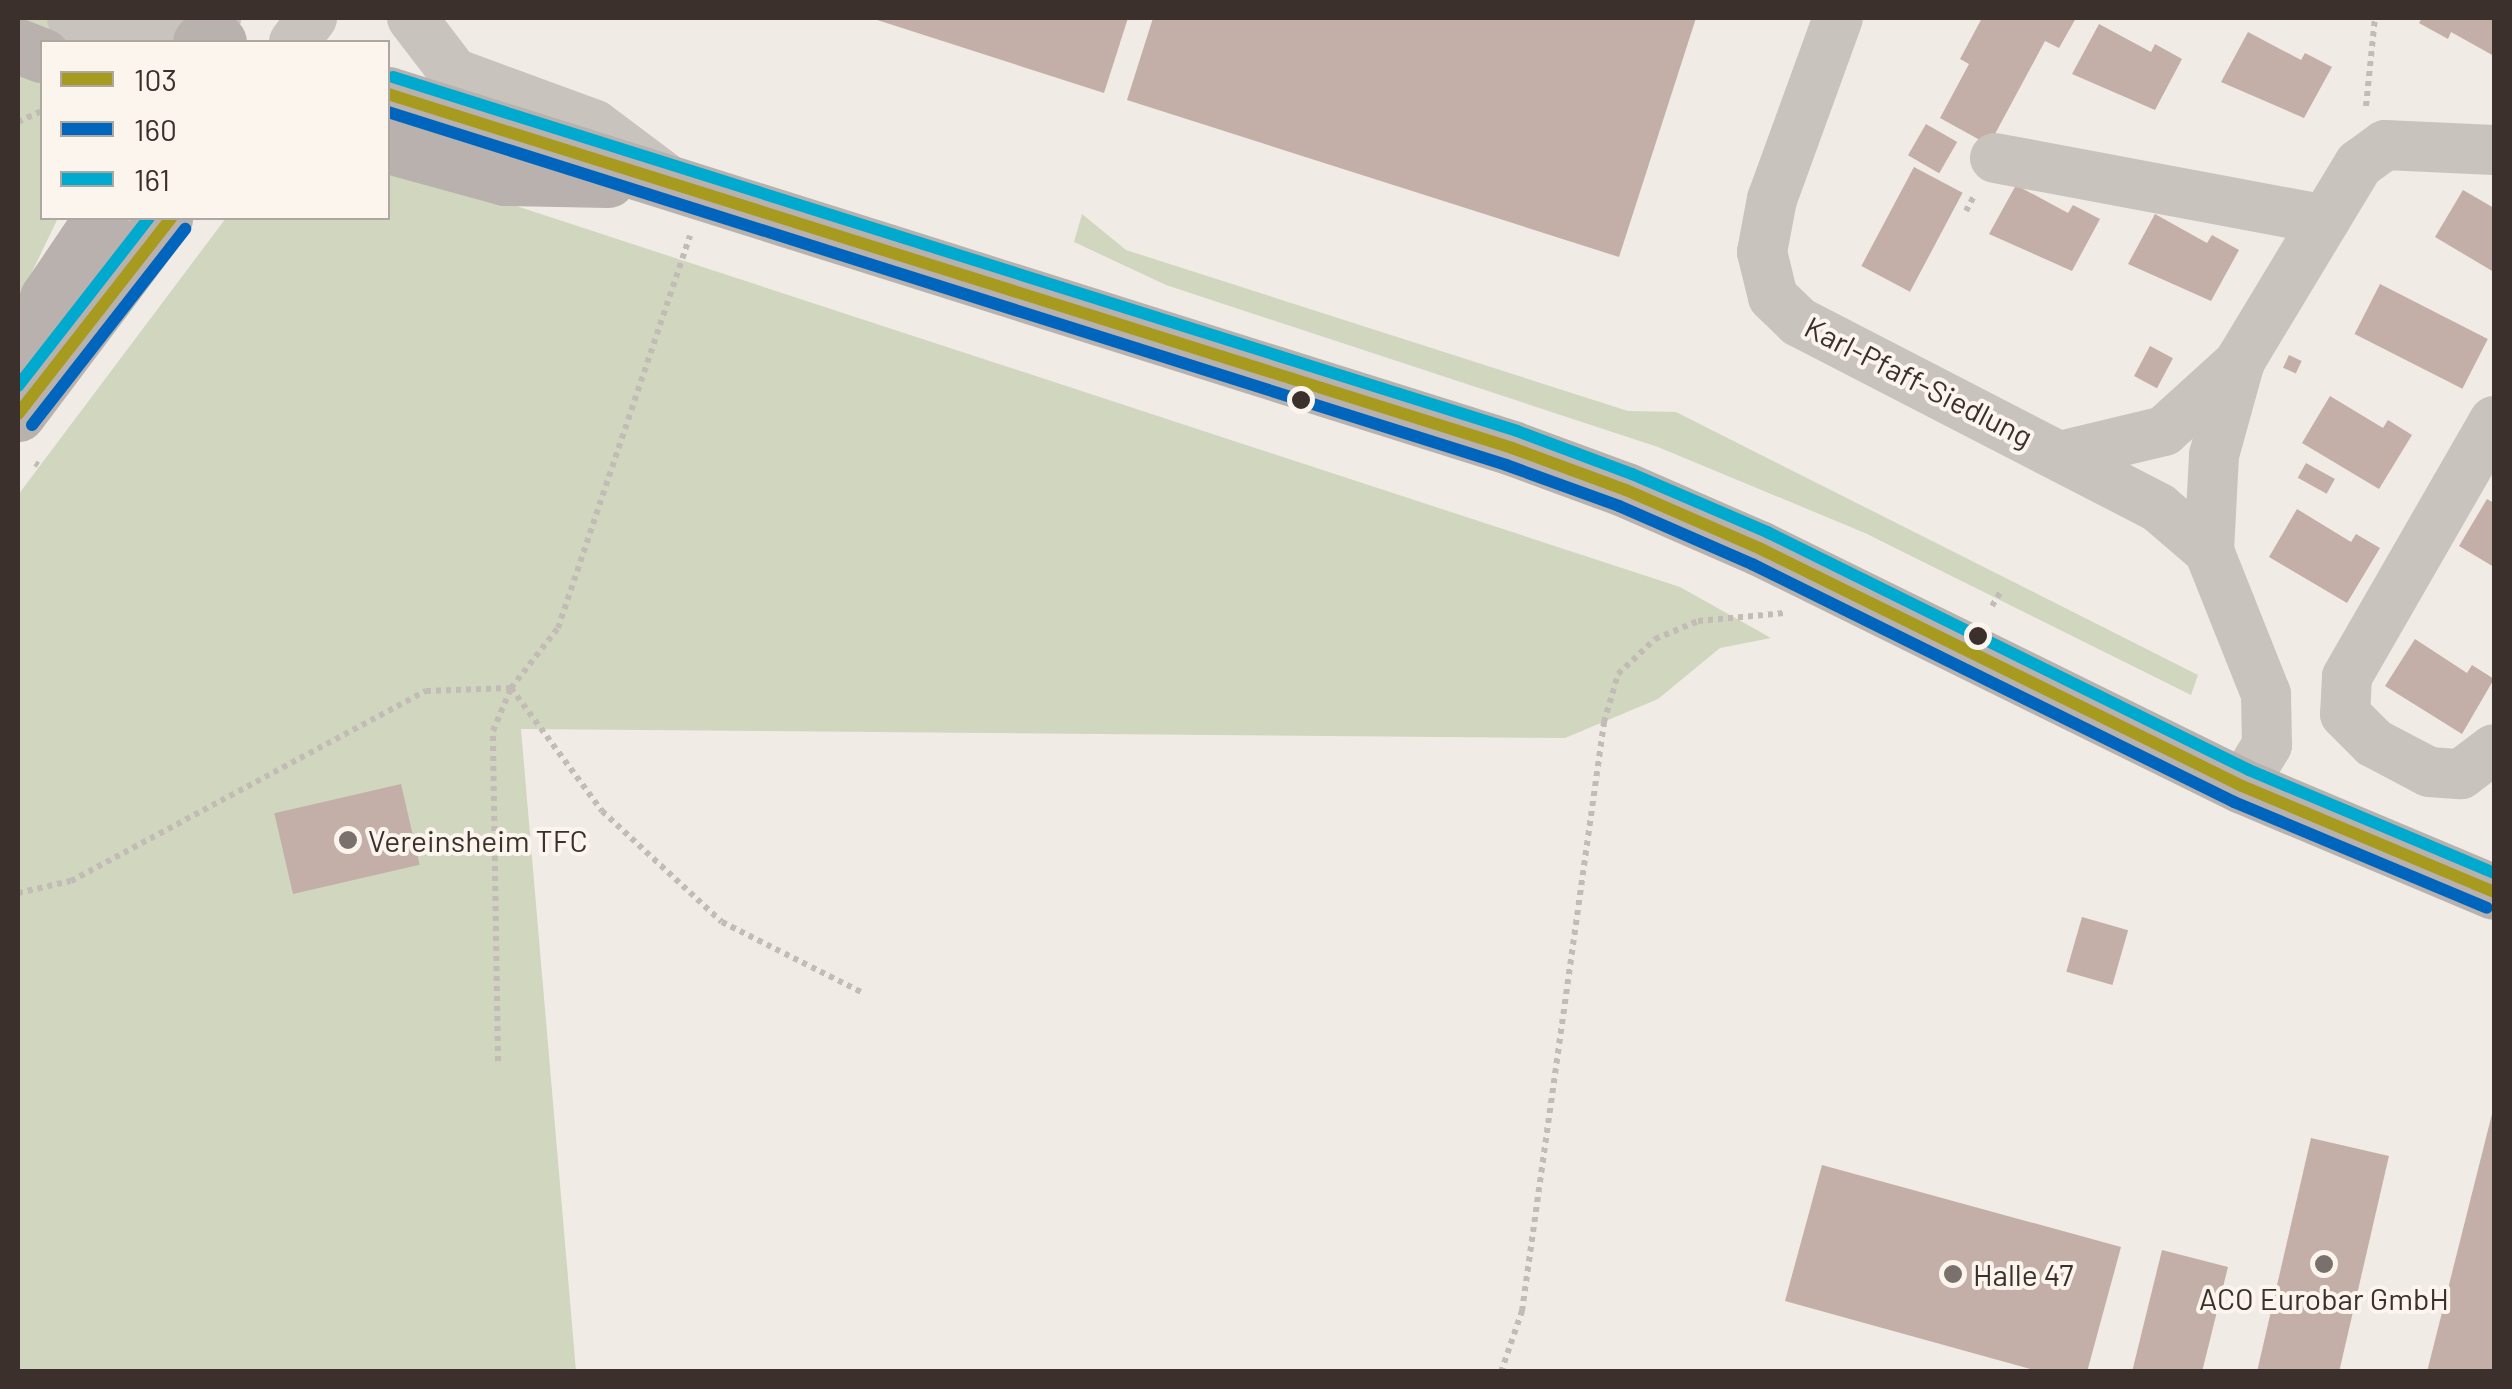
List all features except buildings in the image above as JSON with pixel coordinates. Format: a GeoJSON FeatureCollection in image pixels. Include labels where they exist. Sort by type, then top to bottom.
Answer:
{"type":"FeatureCollection","features":[{"type":"Feature","properties":{"kind":"main road"},"geometry":{"type":"LineString","coordinates":[[390,95],[1512,448],[1626,490],[1760,548],[2242,786],[2494,892]]}},
{"type":"Feature","properties":{"kind":"main road"},"geometry":{"type":"LineString","coordinates":[[390,147],[505,178],[687,187]]}},
{"type":"Feature","properties":{"kind":"main road"},"geometry":{"type":"LineString","coordinates":[[31,433],[47,298],[100,220]]}},
{"type":"Feature","properties":{"kind":"main road"},"geometry":{"type":"LineString","coordinates":[[31,433],[164,221]]}},
{"type":"Feature","properties":{"kind":"street"},"geometry":{"type":"LineString","coordinates":[[72,18],[210,35]]}},
{"type":"Feature","properties":{"kind":"street"},"geometry":{"type":"LineString","coordinates":[[296,40],[312,18]]}},
{"type":"Feature","properties":{"kind":"street"},"geometry":{"type":"LineString","coordinates":[[412,18],[454,73],[595,124],[687,187]]}},
{"type":"Feature","properties":{"kind":"street","name":"Karl-Pfaff-Siedlung"},"geometry":{"type":"LineString","coordinates":[[1838,18],[1772,199],[1762,252],[1773,297],[1798,322],[2160,508],[2210,552]]}},
{"type":"Feature","properties":{"kind":"street"},"geometry":{"type":"LineString","coordinates":[[2386,145],[2494,150]]}},
{"type":"Feature","properties":{"kind":"street","name":"Karl-Pfaff-Siedlung"},"geometry":{"type":"LineString","coordinates":[[2242,786],[2268,745],[2266,694],[2210,552],[2214,454],[2240,362],[2359,164],[2386,145]]}},
{"type":"Feature","properties":{"kind":"street"},"geometry":{"type":"LineString","coordinates":[[1995,158],[2325,220]]}},
{"type":"Feature","properties":{"kind":"street","name":"Karl-Pfaff-Siedlung"},"geometry":{"type":"LineString","coordinates":[[2064,456],[2164,431],[2240,362]]}},
{"type":"Feature","properties":{"kind":"street"},"geometry":{"type":"LineString","coordinates":[[2494,421],[2346,678],[2345,714],[2374,743],[2429,772],[2462,774],[2494,749]]}},
{"type":"Feature","properties":{"kind":"path"},"geometry":{"type":"LineString","coordinates":[[2375,18],[2366,106],[2386,145]]}},
{"type":"Feature","properties":{"kind":"path"},"geometry":{"type":"LineString","coordinates":[[498,1061],[493,731],[511,688],[558,628],[687,187]]}},
{"type":"Feature","properties":{"kind":"path"},"geometry":{"type":"LineString","coordinates":[[1992,606],[2001,591]]}},
{"type":"Feature","properties":{"kind":"path"},"geometry":{"type":"LineString","coordinates":[[1501,1372],[1522,1311],[1604,722],[1618,674],[1655,639],[1698,621],[1801,612]]}},
{"type":"Feature","properties":{"kind":"path"},"geometry":{"type":"LineString","coordinates":[[18,893],[72,881],[426,691],[511,688]]}},
{"type":"Feature","properties":{"kind":"path"},"geometry":{"type":"LineString","coordinates":[[511,688],[602,811],[722,922],[861,992]]}},
{"type":"Feature","properties":{"kind":"green space"},"geometry":{"type":"Polygon","coordinates":[[[18,18],[147,18],[137,40],[40,40],[40,220],[57,220],[18,301],[18,18]]]}},
{"type":"Feature","properties":{"kind":"green space"},"geometry":{"type":"Polygon","coordinates":[[[390,165],[1680,587],[1771,638],[1720,648],[1658,699],[1565,738],[521,729],[576,1371],[18,1371],[18,495],[224,220],[390,220],[390,165]]]}},
{"type":"Feature","properties":{"kind":"green space"},"geometry":{"type":"Polygon","coordinates":[[[1082,214],[1126,250],[1628,411],[1676,412],[2198,675],[2191,695],[1865,533],[1658,447],[1166,285],[1074,242],[1082,214]]]}},
{"type":"Feature","properties":{"kind":"transit line","name":"161"},"geometry":{"type":"LineString","coordinates":[[393,77],[1517,431],[1632,474],[1767,532],[2249,770],[2494,873]]}},
{"type":"Feature","properties":{"kind":"transit line","name":"103"},"geometry":{"type":"LineString","coordinates":[[390,95],[1512,448],[1626,490],[1759,548],[2242,786],[2494,892]]}},
{"type":"Feature","properties":{"kind":"transit line","name":"160"},"geometry":{"type":"LineString","coordinates":[[390,113],[1506,465],[1619,506],[1752,564],[2234,802],[2487,908]]}},
{"type":"Feature","properties":{"kind":"transit line","name":"161"},"geometry":{"type":"LineString","coordinates":[[18,386],[147,220]]}},
{"type":"Feature","properties":{"kind":"transit line","name":"103"},"geometry":{"type":"LineString","coordinates":[[18,414],[169,220]]}},
{"type":"Feature","properties":{"kind":"transit line","name":"160"},"geometry":{"type":"LineString","coordinates":[[32,425],[185,229]]}},
{"type":"Feature","properties":{"kind":"place","name":"Vereinsheim TFC"},"geometry":{"type":"Point","coordinates":[348,840]}},
{"type":"Feature","properties":{"kind":"place","name":"ACO Eurobar GmbH"},"geometry":{"type":"Point","coordinates":[2324,1264]}},
{"type":"Feature","properties":{"kind":"place","name":"Halle 47"},"geometry":{"type":"Point","coordinates":[1953,1274]}}]}
